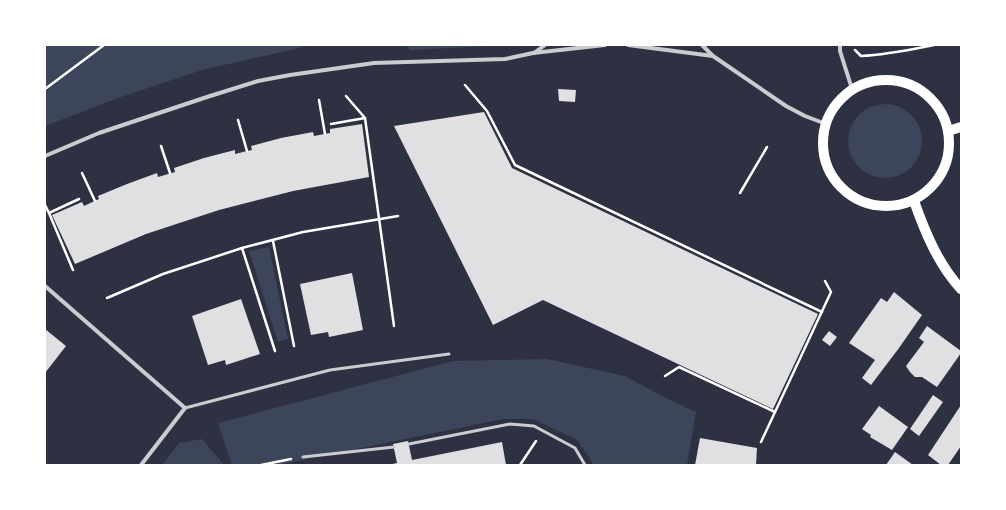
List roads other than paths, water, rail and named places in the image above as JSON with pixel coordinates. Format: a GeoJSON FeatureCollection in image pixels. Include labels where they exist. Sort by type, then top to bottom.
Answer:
{"type":"FeatureCollection","features":[{"type":"Feature","properties":{"kind":"main road"},"geometry":{"type":"LineString","coordinates":[[881,80],[896,80],[911,85],[924,93],[936,103],[944,116],[950,145],[948,158],[943,172],[935,183],[926,193],[914,201],[885,207],[871,205],[857,200],[845,191],[835,180],[828,168],[824,153],[823,138],[826,124],[832,110],[852,89],[866,83],[881,80]]}},
{"type":"Feature","properties":{"kind":"main road"},"geometry":{"type":"LineString","coordinates":[[948,131],[961,127]]}},
{"type":"Feature","properties":{"kind":"main road"},"geometry":{"type":"LineString","coordinates":[[914,201],[924,229],[933,248],[961,289]]}},
{"type":"Feature","properties":{"kind":"street"},"geometry":{"type":"LineString","coordinates":[[533,53],[545,45]]}},
{"type":"Feature","properties":{"kind":"street"},"geometry":{"type":"LineString","coordinates":[[45,156],[99,133],[206,97],[258,81],[290,74],[374,63],[505,59],[533,53],[605,45]]}},
{"type":"Feature","properties":{"kind":"street"},"geometry":{"type":"LineString","coordinates":[[628,45],[713,56]]}},
{"type":"Feature","properties":{"kind":"street"},"geometry":{"type":"LineString","coordinates":[[702,45],[713,56],[786,106],[805,116],[826,124]]}},
{"type":"Feature","properties":{"kind":"street"},"geometry":{"type":"LineString","coordinates":[[840,45],[840,51],[852,89]]}},
{"type":"Feature","properties":{"kind":"street"},"geometry":{"type":"LineString","coordinates":[[45,286],[185,408],[141,465]]}},
{"type":"Feature","properties":{"kind":"lane"},"geometry":{"type":"LineString","coordinates":[[185,408],[330,370],[449,354]]}},
{"type":"Feature","properties":{"kind":"lane"},"geometry":{"type":"LineString","coordinates":[[409,444],[510,424],[534,426],[575,448],[585,465]]}},
{"type":"Feature","properties":{"kind":"lane"},"geometry":{"type":"LineString","coordinates":[[303,457],[394,447]]}}]}
